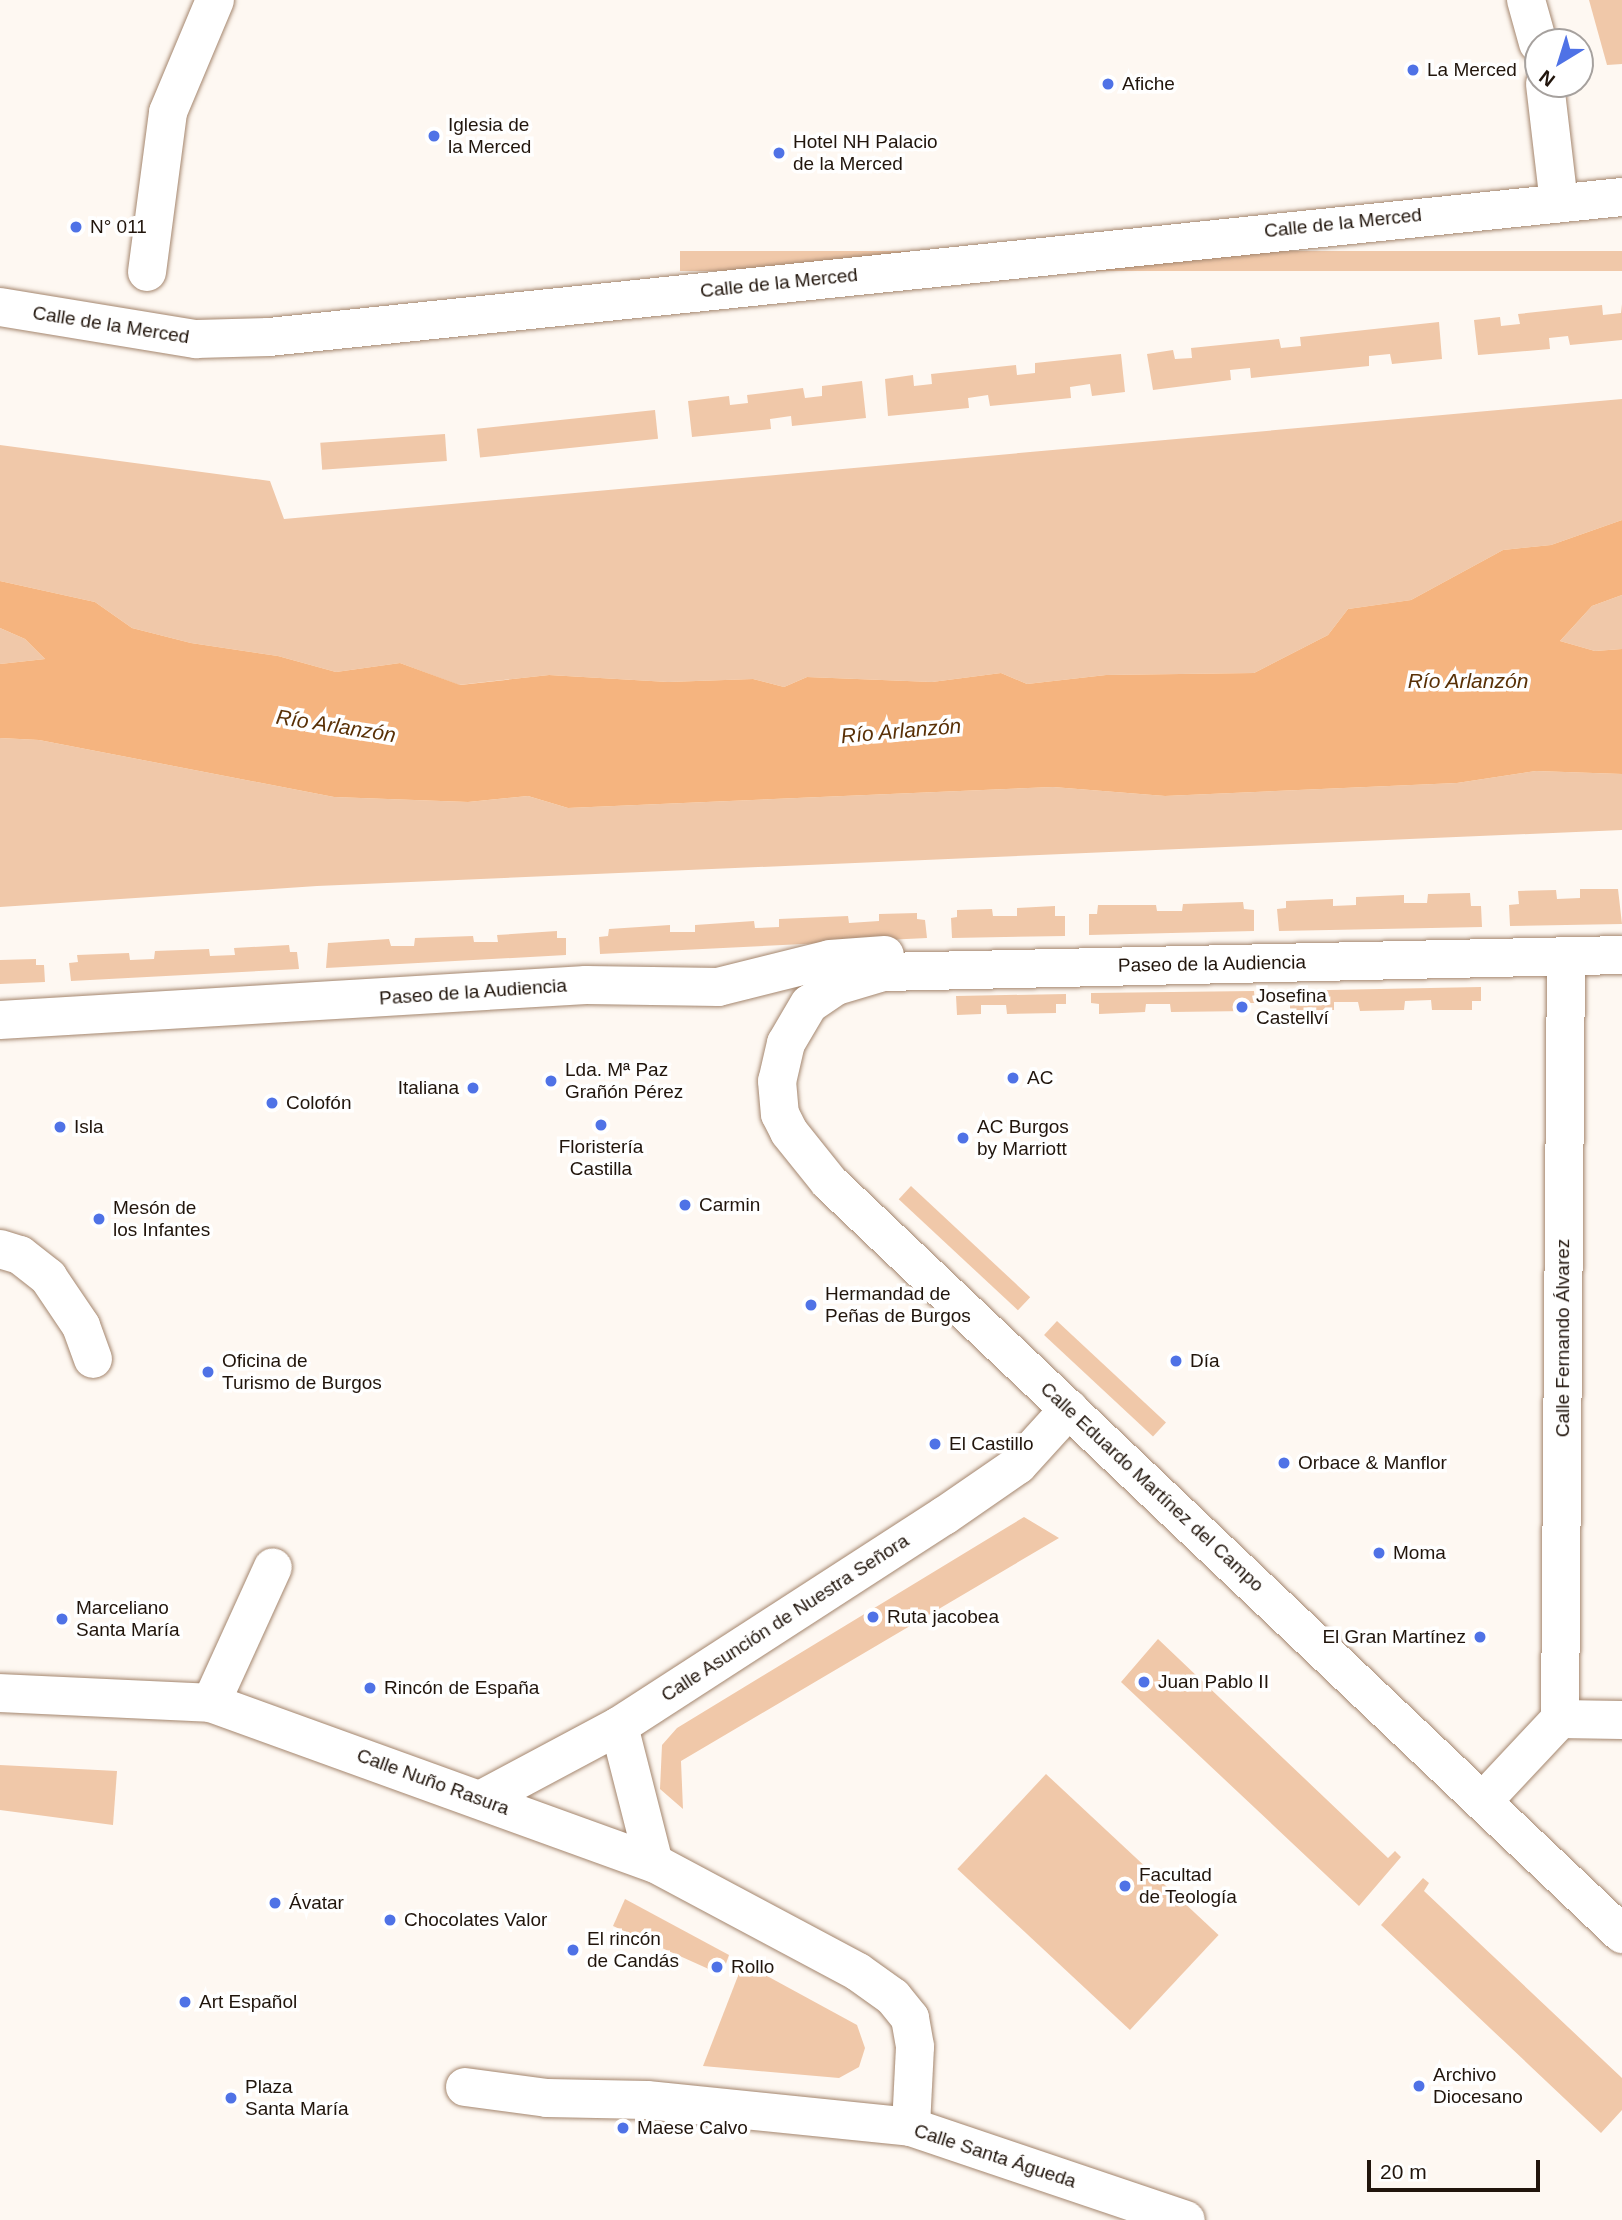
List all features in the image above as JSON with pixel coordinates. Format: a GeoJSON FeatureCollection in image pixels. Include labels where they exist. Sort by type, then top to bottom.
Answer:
{"type":"FeatureCollection","features":[{"type":"Feature","properties":{"kind":"main road"},"geometry":{"type":"LineString","coordinates":[[148,272],[168,112],[215,0]]}},
{"type":"Feature","properties":{"kind":"main road"},"geometry":{"type":"LineString","coordinates":[[1526,0],[1534,28]]}},
{"type":"Feature","properties":{"kind":"main road"},"geometry":{"type":"LineString","coordinates":[[1547,98],[1559,203]]}},
{"type":"Feature","properties":{"kind":"main road","name":"Calle de la Merced"},"geometry":{"type":"LineString","coordinates":[[0,307],[196,339],[269,337],[1622,197]]}},
{"type":"Feature","properties":{"kind":"main road","name":"Paseo de la Audiencia"},"geometry":{"type":"LineString","coordinates":[[0,1020],[586,985],[718,987],[830,959],[943,952]]}},
{"type":"Feature","properties":{"kind":"main road","name":"Paseo de la Audiencia"},"geometry":{"type":"LineString","coordinates":[[810,1004],[836,986],[883,972],[1622,955]]}},
{"type":"Feature","properties":{"kind":"main road","name":"Calle Fernando Álvarez"},"geometry":{"type":"LineString","coordinates":[[1560,1719],[1566,956]]}},
{"type":"Feature","properties":{"kind":"main road","name":"Calle Eduardo Martínez del Campo"},"geometry":{"type":"LineString","coordinates":[[810,1004],[786,1042],[777,1081],[780,1114],[800,1150],[1622,1934]]}},
{"type":"Feature","properties":{"kind":"main road"},"geometry":{"type":"LineString","coordinates":[[0,1249],[32,1262],[48,1278],[81,1326],[93,1359]]}},
{"type":"Feature","properties":{"kind":"main road","name":"Calle Asunción de Nuestra Señora"},"geometry":{"type":"LineString","coordinates":[[482,1799],[619,1726],[1018,1465],[1069,1409]]}},
{"type":"Feature","properties":{"kind":"main road"},"geometry":{"type":"LineString","coordinates":[[211,1703],[274,1567]]}},
{"type":"Feature","properties":{"kind":"main road","name":"Calle Nuño Rasura"},"geometry":{"type":"LineString","coordinates":[[0,1693],[211,1703],[654,1863],[858,1972],[893,1997],[910,2018],[915,2046],[911,2127]]}},
{"type":"Feature","properties":{"kind":"main road"},"geometry":{"type":"LineString","coordinates":[[1484,1800],[1560,1719],[1622,1720]]}},
{"type":"Feature","properties":{"kind":"main road"},"geometry":{"type":"LineString","coordinates":[[619,1726],[654,1863]]}},
{"type":"Feature","properties":{"kind":"main road","name":"Calle Santa Águeda"},"geometry":{"type":"LineString","coordinates":[[465,2087],[547,2098],[647,2100],[911,2127],[1186,2220]]}},
{"type":"Feature","properties":{"kind":"shaded area"},"geometry":{"type":"Polygon","coordinates":[[[1589,0],[1622,0],[1622,64],[1607,65],[1589,0]]]}},
{"type":"Feature","properties":{"kind":"shaded area"},"geometry":{"type":"Polygon","coordinates":[[[680,251],[1622,251],[1622,271],[680,271],[680,251]]]}},
{"type":"Feature","properties":{"kind":"shaded area"},"geometry":{"type":"Polygon","coordinates":[[[1622,304],[1622,340],[1570,345],[1568,336],[1549,338],[1550,349],[1478,355],[1474,320],[1500,317],[1501,326],[1520,324],[1518,314],[1602,305],[1603,315],[1621,313],[1622,304]]]}},
{"type":"Feature","properties":{"kind":"shaded area"},"geometry":{"type":"Polygon","coordinates":[[[1439,322],[1442,359],[1392,364],[1390,354],[1369,356],[1369,366],[1251,378],[1250,368],[1230,370],[1231,380],[1153,390],[1147,354],[1173,350],[1175,359],[1192,358],[1191,348],[1279,339],[1281,348],[1301,346],[1300,337],[1439,322]]]}},
{"type":"Feature","properties":{"kind":"shaded area"},"geometry":{"type":"Polygon","coordinates":[[[1121,354],[1125,392],[1092,396],[1090,384],[1070,387],[1071,398],[990,406],[988,395],[968,398],[969,408],[888,416],[885,379],[913,375],[914,386],[932,384],[931,374],[1016,365],[1017,375],[1035,373],[1035,363],[1121,354]]]}},
{"type":"Feature","properties":{"kind":"shaded area"},"geometry":{"type":"Polygon","coordinates":[[[862,381],[866,418],[792,426],[791,416],[770,419],[771,429],[692,437],[688,401],[729,396],[730,405],[748,403],[747,395],[803,388],[805,398],[822,396],[822,386],[862,381]]]}},
{"type":"Feature","properties":{"kind":"shaded area"},"geometry":{"type":"Polygon","coordinates":[[[1622,399],[1622,520],[1551,545],[1503,550],[1411,600],[1348,609],[1328,635],[1254,673],[1106,675],[1027,684],[1001,673],[932,682],[807,677],[784,687],[753,679],[668,682],[549,675],[459,685],[400,663],[336,672],[278,656],[191,643],[132,628],[95,602],[0,581],[0,445],[270,481],[284,519],[1622,399]]]}},
{"type":"Feature","properties":{"kind":"shaded area"},"geometry":{"type":"Polygon","coordinates":[[[655,410],[658,439],[480,458],[477,429],[655,410]]]}},
{"type":"Feature","properties":{"kind":"shaded area"},"geometry":{"type":"Polygon","coordinates":[[[445,434],[447,461],[322,470],[320,443],[445,434]]]}},
{"type":"Feature","properties":{"kind":"shaded area"},"geometry":{"type":"Polygon","coordinates":[[[1622,595],[1622,649],[1595,651],[1560,641],[1592,606],[1622,595]]]}},
{"type":"Feature","properties":{"kind":"shaded area"},"geometry":{"type":"Polygon","coordinates":[[[0,628],[25,639],[45,659],[0,664],[0,628]]]}},
{"type":"Feature","properties":{"kind":"shaded area"},"geometry":{"type":"Polygon","coordinates":[[[0,738],[39,740],[334,797],[468,802],[528,796],[568,808],[1053,787],[1165,796],[1457,783],[1536,771],[1622,774],[1622,830],[317,886],[0,907],[0,738]]]}},
{"type":"Feature","properties":{"kind":"shaded area"},"geometry":{"type":"Polygon","coordinates":[[[1580,889],[1618,889],[1622,924],[1510,926],[1509,905],[1519,904],[1518,891],[1556,890],[1557,899],[1580,898],[1580,889]]]}},
{"type":"Feature","properties":{"kind":"shaded area"},"geometry":{"type":"Polygon","coordinates":[[[1470,893],[1471,906],[1481,906],[1482,927],[1279,931],[1277,909],[1286,908],[1286,901],[1333,899],[1333,906],[1356,905],[1356,897],[1404,895],[1404,903],[1427,903],[1428,894],[1470,893]]]}},
{"type":"Feature","properties":{"kind":"shaded area"},"geometry":{"type":"Polygon","coordinates":[[[1243,902],[1244,909],[1254,910],[1254,931],[1089,935],[1089,914],[1097,914],[1098,905],[1156,905],[1157,911],[1182,911],[1183,904],[1243,902]]]}},
{"type":"Feature","properties":{"kind":"shaded area"},"geometry":{"type":"Polygon","coordinates":[[[1055,906],[1055,916],[1065,916],[1065,936],[952,938],[951,918],[957,917],[957,910],[992,909],[993,916],[1017,916],[1017,908],[1055,906]]]}},
{"type":"Feature","properties":{"kind":"shaded area"},"geometry":{"type":"Polygon","coordinates":[[[917,913],[917,919],[925,920],[927,938],[600,954],[599,937],[608,936],[609,929],[670,925],[670,932],[695,932],[695,925],[754,921],[755,928],[779,927],[779,919],[848,916],[849,923],[879,921],[879,914],[917,913]]]}},
{"type":"Feature","properties":{"kind":"shaded area"},"geometry":{"type":"Polygon","coordinates":[[[557,931],[557,938],[566,938],[566,955],[326,968],[328,943],[389,939],[391,946],[414,946],[415,938],[473,936],[474,942],[498,942],[497,935],[557,931]]]}},
{"type":"Feature","properties":{"kind":"shaded area"},"geometry":{"type":"Polygon","coordinates":[[[289,945],[290,952],[297,952],[299,969],[71,981],[69,963],[78,962],[77,955],[129,953],[130,960],[154,959],[155,951],[209,949],[210,956],[235,955],[234,948],[289,945]]]}},
{"type":"Feature","properties":{"kind":"shaded area"},"geometry":{"type":"Polygon","coordinates":[[[36,959],[36,965],[44,965],[45,982],[0,984],[0,960],[36,959]]]}},
{"type":"Feature","properties":{"kind":"shaded area"},"geometry":{"type":"Polygon","coordinates":[[[1481,987],[1481,1001],[1472,1001],[1472,1010],[1432,1010],[1431,1000],[1405,1001],[1404,1010],[1360,1011],[1358,1002],[1334,1002],[1334,1010],[1290,1010],[1290,1002],[1279,1003],[1279,991],[1481,987]]]}},
{"type":"Feature","properties":{"kind":"shaded area"},"geometry":{"type":"Polygon","coordinates":[[[1254,991],[1255,1003],[1248,1003],[1248,1011],[1171,1012],[1170,1004],[1146,1004],[1145,1012],[1099,1014],[1099,1004],[1091,1003],[1091,993],[1254,991]]]}},
{"type":"Feature","properties":{"kind":"shaded area"},"geometry":{"type":"Polygon","coordinates":[[[1066,994],[1066,1004],[1056,1004],[1056,1013],[1007,1014],[1006,1005],[981,1005],[981,1014],[957,1015],[956,996],[1066,994]]]}},
{"type":"Feature","properties":{"kind":"shaded area"},"geometry":{"type":"Polygon","coordinates":[[[911,1186],[1030,1297],[1018,1310],[899,1199],[911,1186]]]}},
{"type":"Feature","properties":{"kind":"shaded area"},"geometry":{"type":"Polygon","coordinates":[[[1057,1321],[1166,1423],[1153,1437],[1044,1335],[1057,1321]]]}},
{"type":"Feature","properties":{"kind":"shaded area"},"geometry":{"type":"Polygon","coordinates":[[[1024,1517],[1059,1538],[681,1761],[683,1809],[660,1789],[662,1745],[677,1728],[1024,1517]]]}},
{"type":"Feature","properties":{"kind":"shaded area"},"geometry":{"type":"Polygon","coordinates":[[[1158,1639],[1388,1858],[1395,1851],[1401,1857],[1359,1906],[1121,1682],[1158,1639]]]}},
{"type":"Feature","properties":{"kind":"shaded area"},"geometry":{"type":"Polygon","coordinates":[[[0,1765],[117,1771],[113,1825],[0,1810],[0,1765]]]}},
{"type":"Feature","properties":{"kind":"shaded area"},"geometry":{"type":"Polygon","coordinates":[[[1046,1774],[1219,1935],[1130,2030],[957,1869],[1046,1774]]]}},
{"type":"Feature","properties":{"kind":"shaded area"},"geometry":{"type":"Polygon","coordinates":[[[1423,1878],[1429,1883],[1424,1891],[1622,2078],[1622,2110],[1601,2133],[1381,1925],[1423,1878]]]}},
{"type":"Feature","properties":{"kind":"shaded area"},"geometry":{"type":"Polygon","coordinates":[[[625,1899],[729,1955],[722,1975],[613,1926],[625,1899]]]}},
{"type":"Feature","properties":{"kind":"shaded area"},"geometry":{"type":"Polygon","coordinates":[[[743,1963],[857,2025],[865,2048],[859,2067],[839,2078],[703,2066],[743,1963]]]}},
{"type":"Feature","properties":{"kind":"water","name":"Río Arlanzón"},"geometry":{"type":"Polygon","coordinates":[[[1622,520],[1622,595],[1592,606],[1560,641],[1595,651],[1622,649],[1622,774],[1536,771],[1457,783],[1165,796],[1053,787],[568,808],[528,796],[468,802],[334,797],[39,740],[0,738],[0,664],[45,659],[25,639],[0,628],[0,581],[95,602],[132,628],[191,643],[278,656],[336,672],[400,663],[460,685],[549,675],[668,682],[753,679],[784,687],[807,677],[932,682],[1001,673],[1027,684],[1106,675],[1254,673],[1328,635],[1348,609],[1411,600],[1503,550],[1551,545],[1622,520]]]}},
{"type":"Feature","properties":{"kind":"place","name":"La Merced"},"geometry":{"type":"Point","coordinates":[1413,70]}},
{"type":"Feature","properties":{"kind":"place","name":"Afiche"},"geometry":{"type":"Point","coordinates":[1108,84]}},
{"type":"Feature","properties":{"kind":"place","name":"Iglesia de la Merced"},"geometry":{"type":"Point","coordinates":[434,136]}},
{"type":"Feature","properties":{"kind":"place","name":"Hotel NH Palacio de la Merced"},"geometry":{"type":"Point","coordinates":[779,153]}},
{"type":"Feature","properties":{"kind":"place","name":"N° 011"},"geometry":{"type":"Point","coordinates":[76,227]}},
{"type":"Feature","properties":{"kind":"place","name":"Josefina Castellví"},"geometry":{"type":"Point","coordinates":[1242,1007]}},
{"type":"Feature","properties":{"kind":"place","name":"AC"},"geometry":{"type":"Point","coordinates":[1013,1078]}},
{"type":"Feature","properties":{"kind":"place","name":"Lda. Mª Paz Grañón Pérez"},"geometry":{"type":"Point","coordinates":[551,1081]}},
{"type":"Feature","properties":{"kind":"place","name":"Italiana"},"geometry":{"type":"Point","coordinates":[473,1088]}},
{"type":"Feature","properties":{"kind":"place","name":"Colofón"},"geometry":{"type":"Point","coordinates":[272,1103]}},
{"type":"Feature","properties":{"kind":"place","name":"Floristería Castilla"},"geometry":{"type":"Point","coordinates":[601,1125]}},
{"type":"Feature","properties":{"kind":"place","name":"Isla"},"geometry":{"type":"Point","coordinates":[60,1127]}},
{"type":"Feature","properties":{"kind":"place","name":"AC Burgos by Marriott"},"geometry":{"type":"Point","coordinates":[963,1138]}},
{"type":"Feature","properties":{"kind":"place","name":"Carmin"},"geometry":{"type":"Point","coordinates":[685,1205]}},
{"type":"Feature","properties":{"kind":"place","name":"Mesón de los Infantes"},"geometry":{"type":"Point","coordinates":[99,1219]}},
{"type":"Feature","properties":{"kind":"place","name":"Hermandad de Peñas de Burgos"},"geometry":{"type":"Point","coordinates":[811,1305]}},
{"type":"Feature","properties":{"kind":"place","name":"Día"},"geometry":{"type":"Point","coordinates":[1176,1361]}},
{"type":"Feature","properties":{"kind":"place","name":"Oficina de Turismo de Burgos"},"geometry":{"type":"Point","coordinates":[208,1372]}},
{"type":"Feature","properties":{"kind":"place","name":"El Castillo"},"geometry":{"type":"Point","coordinates":[935,1444]}},
{"type":"Feature","properties":{"kind":"place","name":"Orbace & Manflor"},"geometry":{"type":"Point","coordinates":[1284,1463]}},
{"type":"Feature","properties":{"kind":"place","name":"Moma"},"geometry":{"type":"Point","coordinates":[1379,1553]}},
{"type":"Feature","properties":{"kind":"place","name":"Ruta jacobea"},"geometry":{"type":"Point","coordinates":[873,1617]}},
{"type":"Feature","properties":{"kind":"place","name":"Marceliano Santa María"},"geometry":{"type":"Point","coordinates":[62,1619]}},
{"type":"Feature","properties":{"kind":"place","name":"El Gran Martínez"},"geometry":{"type":"Point","coordinates":[1480,1637]}},
{"type":"Feature","properties":{"kind":"place","name":"Juan Pablo II"},"geometry":{"type":"Point","coordinates":[1144,1682]}},
{"type":"Feature","properties":{"kind":"place","name":"Rincón de España"},"geometry":{"type":"Point","coordinates":[370,1688]}},
{"type":"Feature","properties":{"kind":"place","name":"Facultad de Teología"},"geometry":{"type":"Point","coordinates":[1125,1886]}},
{"type":"Feature","properties":{"kind":"place","name":"Ávatar"},"geometry":{"type":"Point","coordinates":[275,1903]}},
{"type":"Feature","properties":{"kind":"place","name":"Chocolates Valor"},"geometry":{"type":"Point","coordinates":[390,1920]}},
{"type":"Feature","properties":{"kind":"place","name":"El rincón de Candás"},"geometry":{"type":"Point","coordinates":[573,1950]}},
{"type":"Feature","properties":{"kind":"place","name":"Rollo"},"geometry":{"type":"Point","coordinates":[717,1967]}},
{"type":"Feature","properties":{"kind":"place","name":"Art Español"},"geometry":{"type":"Point","coordinates":[185,2002]}},
{"type":"Feature","properties":{"kind":"place","name":"Archivo Diocesano"},"geometry":{"type":"Point","coordinates":[1419,2086]}},
{"type":"Feature","properties":{"kind":"place","name":"Plaza Santa María"},"geometry":{"type":"Point","coordinates":[231,2098]}},
{"type":"Feature","properties":{"kind":"place","name":"Maese Calvo"},"geometry":{"type":"Point","coordinates":[623,2128]}}]}
